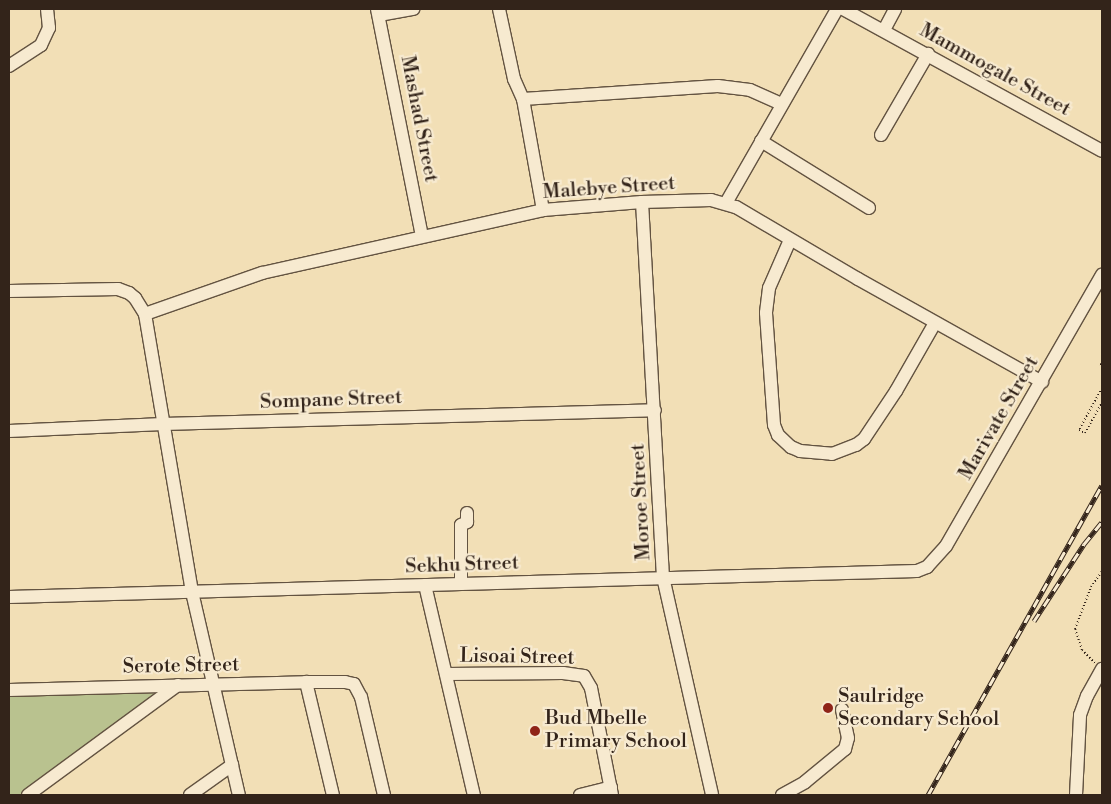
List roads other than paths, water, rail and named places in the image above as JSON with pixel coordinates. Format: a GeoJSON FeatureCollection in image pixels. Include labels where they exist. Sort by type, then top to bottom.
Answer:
{"type":"FeatureCollection","features":[{"type":"Feature","properties":{"kind":"street"},"geometry":{"type":"LineString","coordinates":[[9,66],[41,45],[49,28],[47,9]]}},
{"type":"Feature","properties":{"kind":"street"},"geometry":{"type":"LineString","coordinates":[[378,12],[413,9]]}},
{"type":"Feature","properties":{"kind":"street"},"geometry":{"type":"LineString","coordinates":[[499,9],[514,79],[523,99],[543,210]]}},
{"type":"Feature","properties":{"kind":"street"},"geometry":{"type":"LineString","coordinates":[[726,203],[836,9]]}},
{"type":"Feature","properties":{"kind":"street","name":"Mammogale Street"},"geometry":{"type":"LineString","coordinates":[[843,9],[1102,151]]}},
{"type":"Feature","properties":{"kind":"street"},"geometry":{"type":"LineString","coordinates":[[884,30],[895,9]]}},
{"type":"Feature","properties":{"kind":"street","name":"Mashad Street"},"geometry":{"type":"LineString","coordinates":[[378,12],[422,236]]}},
{"type":"Feature","properties":{"kind":"street"},"geometry":{"type":"LineString","coordinates":[[882,135],[928,54]]}},
{"type":"Feature","properties":{"kind":"street"},"geometry":{"type":"LineString","coordinates":[[523,99],[718,86],[750,90],[782,104]]}},
{"type":"Feature","properties":{"kind":"street"},"geometry":{"type":"LineString","coordinates":[[761,141],[870,208]]}},
{"type":"Feature","properties":{"kind":"street","name":"Malebye Street"},"geometry":{"type":"LineString","coordinates":[[145,314],[262,273],[543,210],[642,202],[711,200],[726,203],[1042,382]]}},
{"type":"Feature","properties":{"kind":"street","name":"Moroe Street"},"geometry":{"type":"LineString","coordinates":[[642,202],[663,577],[712,795]]}},
{"type":"Feature","properties":{"kind":"street"},"geometry":{"type":"LineString","coordinates":[[790,240],[769,288],[766,313],[774,425],[778,435],[791,447],[800,451],[832,454],[856,445],[872,430],[935,323]]}},
{"type":"Feature","properties":{"kind":"street","name":"Marivate Street"},"geometry":{"type":"LineString","coordinates":[[917,571],[927,567],[946,546],[1102,275]]}},
{"type":"Feature","properties":{"kind":"street"},"geometry":{"type":"LineString","coordinates":[[9,290],[118,290],[129,293],[135,298],[145,314],[192,592],[239,795]]}},
{"type":"Feature","properties":{"kind":"street","name":"Sompane Street"},"geometry":{"type":"LineString","coordinates":[[9,430],[655,410]]}},
{"type":"Feature","properties":{"kind":"street"},"geometry":{"type":"LineString","coordinates":[[461,584],[461,525],[467,522],[468,513]]}},
{"type":"Feature","properties":{"kind":"street","name":"Sekhu Street"},"geometry":{"type":"LineString","coordinates":[[9,597],[917,571]]}},
{"type":"Feature","properties":{"kind":"street"},"geometry":{"type":"LineString","coordinates":[[425,585],[474,795]]}},
{"type":"Feature","properties":{"kind":"street"},"geometry":{"type":"LineString","coordinates":[[1076,795],[1080,715],[1087,696],[1102,669]]}},
{"type":"Feature","properties":{"kind":"street","name":"Lisoai Street"},"geometry":{"type":"LineString","coordinates":[[447,674],[563,673],[584,676],[591,688],[612,791]]}},
{"type":"Feature","properties":{"kind":"street"},"geometry":{"type":"LineString","coordinates":[[306,682],[333,795]]}},
{"type":"Feature","properties":{"kind":"street","name":"Serote Street"},"geometry":{"type":"LineString","coordinates":[[9,690],[306,682],[345,682],[354,684],[361,696],[384,795]]}},
{"type":"Feature","properties":{"kind":"street"},"geometry":{"type":"LineString","coordinates":[[28,795],[178,685]]}},
{"type":"Feature","properties":{"kind":"street"},"geometry":{"type":"LineString","coordinates":[[782,795],[805,782],[845,749],[848,738],[842,710]]}},
{"type":"Feature","properties":{"kind":"street"},"geometry":{"type":"LineString","coordinates":[[190,795],[232,765]]}},
{"type":"Feature","properties":{"kind":"street"},"geometry":{"type":"LineString","coordinates":[[580,795],[612,791]]}},
{"type":"Feature","properties":{"kind":"railway"},"geometry":{"type":"LineString","coordinates":[[928,795],[1102,485]]}},
{"type":"Feature","properties":{"kind":"railway"},"geometry":{"type":"LineString","coordinates":[[1034,621],[1084,544],[1102,522]]}},
{"type":"Feature","properties":{"kind":"place","name":"Saulridge Secondary School"},"geometry":{"type":"Point","coordinates":[828,708]}},
{"type":"Feature","properties":{"kind":"place","name":"Bud Mbelle Primary School"},"geometry":{"type":"Point","coordinates":[535,731]}}]}
